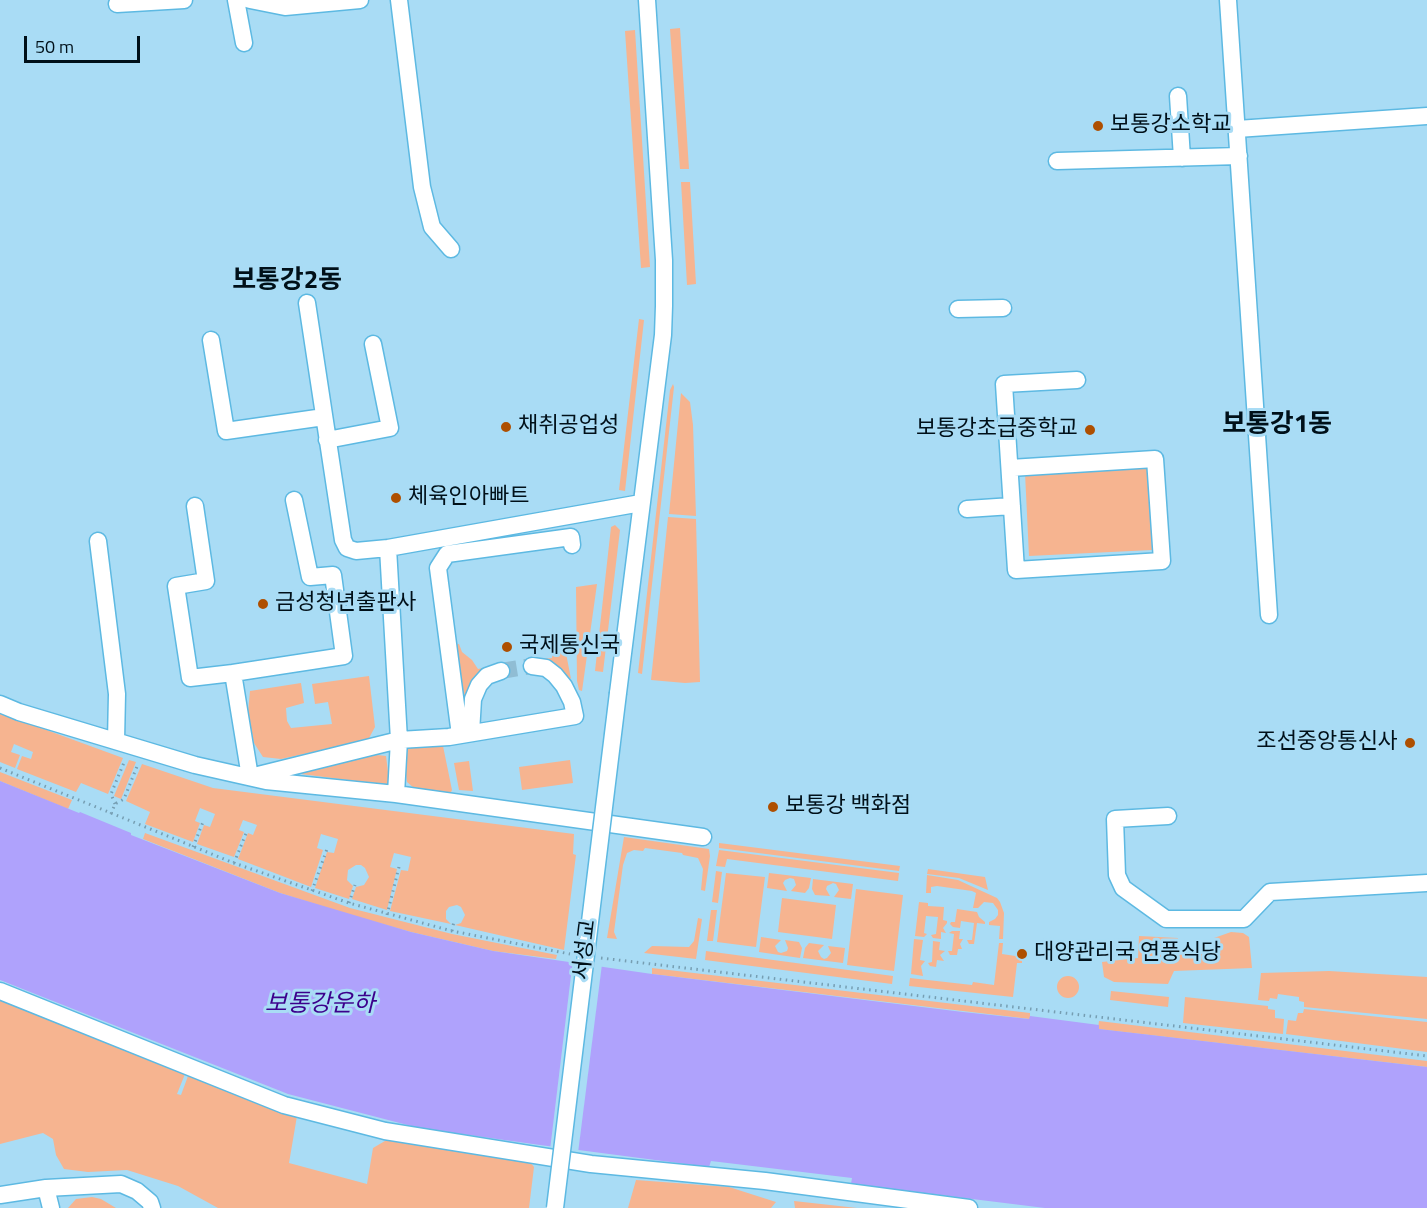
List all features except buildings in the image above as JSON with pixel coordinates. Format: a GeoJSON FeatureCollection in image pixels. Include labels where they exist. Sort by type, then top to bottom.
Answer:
{"type":"FeatureCollection","features":[{"type":"Feature","properties":{"kind":"street"},"geometry":{"type":"LineString","coordinates":[[117,4],[184,0]]}},
{"type":"Feature","properties":{"kind":"street"},"geometry":{"type":"LineString","coordinates":[[236,0],[244,43]]}},
{"type":"Feature","properties":{"kind":"street"},"geometry":{"type":"LineString","coordinates":[[250,0],[285,7],[360,0]]}},
{"type":"Feature","properties":{"kind":"street"},"geometry":{"type":"LineString","coordinates":[[399,0],[422,187],[432,227],[451,249]]}},
{"type":"Feature","properties":{"kind":"street","name":"서성교"},"geometry":{"type":"LineString","coordinates":[[555,1208],[663,335],[664,260],[647,0]]}},
{"type":"Feature","properties":{"kind":"street"},"geometry":{"type":"LineString","coordinates":[[1228,0],[1269,615]]}},
{"type":"Feature","properties":{"kind":"street"},"geometry":{"type":"LineString","coordinates":[[1178,96],[1182,158]]}},
{"type":"Feature","properties":{"kind":"street"},"geometry":{"type":"LineString","coordinates":[[1237,129],[1427,116]]}},
{"type":"Feature","properties":{"kind":"street"},"geometry":{"type":"LineString","coordinates":[[1057,161],[1239,156]]}},
{"type":"Feature","properties":{"kind":"street"},"geometry":{"type":"LineString","coordinates":[[307,303],[343,540],[347,548],[356,551],[388,548],[641,503]]}},
{"type":"Feature","properties":{"kind":"street"},"geometry":{"type":"LineString","coordinates":[[958,309],[1004,309]]}},
{"type":"Feature","properties":{"kind":"street"},"geometry":{"type":"LineString","coordinates":[[211,340],[226,431],[324,417]]}},
{"type":"Feature","properties":{"kind":"street"},"geometry":{"type":"LineString","coordinates":[[327,440],[390,428],[373,344]]}},
{"type":"Feature","properties":{"kind":"street"},"geometry":{"type":"LineString","coordinates":[[1010,468],[1155,459],[1162,561],[1016,570],[1004,384],[1077,380]]}},
{"type":"Feature","properties":{"kind":"street"},"geometry":{"type":"LineString","coordinates":[[195,506],[206,581],[176,586],[190,678],[344,656],[333,576],[310,577],[294,500]]}},
{"type":"Feature","properties":{"kind":"street"},"geometry":{"type":"LineString","coordinates":[[967,509],[1012,506]]}},
{"type":"Feature","properties":{"kind":"street"},"geometry":{"type":"LineString","coordinates":[[466,734],[438,568],[447,554],[571,537],[572,544]]}},
{"type":"Feature","properties":{"kind":"street"},"geometry":{"type":"LineString","coordinates":[[98,541],[117,694],[116,741]]}},
{"type":"Feature","properties":{"kind":"street"},"geometry":{"type":"LineString","coordinates":[[388,548],[399,740],[396,795]]}},
{"type":"Feature","properties":{"kind":"street"},"geometry":{"type":"LineString","coordinates":[[249,777],[399,740],[466,734],[575,716],[572,702],[555,675],[546,668],[532,666]]}},
{"type":"Feature","properties":{"kind":"street"},"geometry":{"type":"LineString","coordinates":[[466,734],[473,699],[479,684],[487,676],[501,671]]}},
{"type":"Feature","properties":{"kind":"street"},"geometry":{"type":"LineString","coordinates":[[233,673],[249,777]]}},
{"type":"Feature","properties":{"kind":"street"},"geometry":{"type":"LineString","coordinates":[[0,704],[195,765],[266,781],[396,795],[703,837]]}},
{"type":"Feature","properties":{"kind":"street"},"geometry":{"type":"LineString","coordinates":[[1168,816],[1115,819],[1117,875],[1123,888],[1166,919],[1244,919],[1270,892],[1427,883]]}},
{"type":"Feature","properties":{"kind":"street"},"geometry":{"type":"LineString","coordinates":[[0,991],[285,1105],[385,1131],[591,1164],[765,1181],[969,1208]]}},
{"type":"Feature","properties":{"kind":"street"},"geometry":{"type":"LineString","coordinates":[[5,1208],[7,1193],[46,1188],[121,1184],[137,1191],[150,1202],[152,1208]]}},
{"type":"Feature","properties":{"kind":"street"},"geometry":{"type":"LineString","coordinates":[[46,1188],[51,1208]]}},
{"type":"Feature","properties":{"kind":"path"},"geometry":{"type":"LineString","coordinates":[[111,814],[115,804],[111,794],[126,758]]}},
{"type":"Feature","properties":{"kind":"path"},"geometry":{"type":"LineString","coordinates":[[115,804],[124,800],[139,761]]}},
{"type":"Feature","properties":{"kind":"path"},"geometry":{"type":"LineString","coordinates":[[0,768],[234,863],[312,891],[387,915],[452,931],[575,955]]}},
{"type":"Feature","properties":{"kind":"path"},"geometry":{"type":"LineString","coordinates":[[193,846],[203,822]]}},
{"type":"Feature","properties":{"kind":"path"},"geometry":{"type":"LineString","coordinates":[[234,863],[247,831]]}},
{"type":"Feature","properties":{"kind":"path"},"geometry":{"type":"LineString","coordinates":[[312,891],[327,849]]}},
{"type":"Feature","properties":{"kind":"path"},"geometry":{"type":"LineString","coordinates":[[387,915],[399,867]]}},
{"type":"Feature","properties":{"kind":"path"},"geometry":{"type":"LineString","coordinates":[[350,903],[355,885]]}},
{"type":"Feature","properties":{"kind":"path"},"geometry":{"type":"LineString","coordinates":[[452,931],[454,921]]}},
{"type":"Feature","properties":{"kind":"path"},"geometry":{"type":"LineString","coordinates":[[596,957],[1427,1056]]}},
{"type":"Feature","properties":{"kind":"shaded area"},"geometry":{"type":"Polygon","coordinates":[[[680,28],[689,169],[680,169],[670,29],[680,28]]]}},
{"type":"Feature","properties":{"kind":"shaded area"},"geometry":{"type":"Polygon","coordinates":[[[635,30],[650,267],[641,268],[625,31],[635,30]]]}},
{"type":"Feature","properties":{"kind":"shaded area"},"geometry":{"type":"Polygon","coordinates":[[[681,182],[690,182],[696,284],[687,285],[681,182]]]}},
{"type":"Feature","properties":{"kind":"shaded area"},"geometry":{"type":"Polygon","coordinates":[[[639,319],[644,320],[625,491],[619,490],[639,319]]]}},
{"type":"Feature","properties":{"kind":"shaded area"},"geometry":{"type":"Polygon","coordinates":[[[673,384],[642,674],[638,673],[670,390],[673,384]]]}},
{"type":"Feature","properties":{"kind":"shaded area"},"geometry":{"type":"Polygon","coordinates":[[[681,393],[690,402],[693,425],[696,516],[669,514],[681,393]]]}},
{"type":"Feature","properties":{"kind":"shaded area"},"geometry":{"type":"Polygon","coordinates":[[[1148,468],[1152,550],[1029,556],[1025,473],[1148,468]]]}},
{"type":"Feature","properties":{"kind":"shaded area"},"geometry":{"type":"Polygon","coordinates":[[[668,517],[696,519],[700,682],[651,680],[668,517]]]}},
{"type":"Feature","properties":{"kind":"shaded area"},"geometry":{"type":"Polygon","coordinates":[[[615,525],[620,530],[603,672],[595,671],[611,527],[615,525]]]}},
{"type":"Feature","properties":{"kind":"shaded area"},"geometry":{"type":"Polygon","coordinates":[[[597,584],[582,691],[579,690],[577,681],[576,587],[597,584]]]}},
{"type":"Feature","properties":{"kind":"shaded area"},"geometry":{"type":"Polygon","coordinates":[[[561,636],[571,679],[565,674],[531,660],[552,658],[554,645],[561,636]]]}},
{"type":"Feature","properties":{"kind":"shaded area"},"geometry":{"type":"Polygon","coordinates":[[[459,644],[462,652],[478,669],[498,665],[466,699],[461,696],[451,645],[459,644]]]}},
{"type":"Feature","properties":{"kind":"shaded area"},"geometry":{"type":"Polygon","coordinates":[[[369,676],[375,727],[368,740],[281,759],[263,757],[254,743],[248,712],[250,691],[301,683],[304,703],[286,708],[287,721],[291,728],[332,724],[328,702],[315,704],[312,684],[369,676]]]}},
{"type":"Feature","properties":{"kind":"shaded area"},"geometry":{"type":"Polygon","coordinates":[[[0,713],[123,758],[108,794],[81,783],[76,792],[17,769],[22,756],[31,759],[33,752],[14,744],[11,752],[20,755],[15,768],[0,762],[0,713]]]}},
{"type":"Feature","properties":{"kind":"shaded area"},"geometry":{"type":"Polygon","coordinates":[[[438,743],[443,746],[452,790],[450,794],[414,788],[407,782],[403,753],[406,749],[438,743]]]}},
{"type":"Feature","properties":{"kind":"shaded area"},"geometry":{"type":"Polygon","coordinates":[[[377,755],[386,756],[389,780],[387,785],[293,773],[294,770],[377,755]]]}},
{"type":"Feature","properties":{"kind":"shaded area"},"geometry":{"type":"Polygon","coordinates":[[[129,760],[136,762],[121,799],[114,796],[129,760]]]}},
{"type":"Feature","properties":{"kind":"shaded area"},"geometry":{"type":"Polygon","coordinates":[[[570,760],[573,783],[522,790],[519,767],[570,760]]]}},
{"type":"Feature","properties":{"kind":"shaded area"},"geometry":{"type":"Polygon","coordinates":[[[469,761],[473,791],[459,790],[454,763],[469,761]]]}},
{"type":"Feature","properties":{"kind":"shaded area"},"geometry":{"type":"Polygon","coordinates":[[[142,764],[213,788],[574,834],[573,854],[576,855],[564,950],[455,925],[461,923],[465,915],[461,907],[457,905],[449,907],[446,911],[446,919],[451,924],[390,911],[401,870],[408,871],[411,857],[394,853],[390,867],[397,869],[387,910],[352,899],[356,887],[364,885],[369,877],[361,865],[348,870],[347,880],[353,886],[349,899],[315,888],[327,852],[334,853],[338,839],[321,834],[317,848],[323,850],[311,887],[238,859],[248,833],[253,835],[257,825],[243,820],[239,830],[244,832],[234,857],[197,844],[204,825],[210,827],[215,814],[200,808],[195,821],[200,823],[193,842],[145,824],[150,812],[126,801],[142,764]]]}},
{"type":"Feature","properties":{"kind":"shaded area"},"geometry":{"type":"Polygon","coordinates":[[[0,772],[72,800],[68,809],[0,781],[0,772]]]}},
{"type":"Feature","properties":{"kind":"shaded area"},"geometry":{"type":"Polygon","coordinates":[[[145,833],[350,908],[452,934],[557,955],[556,959],[493,951],[350,915],[280,893],[143,839],[145,833]]]}},
{"type":"Feature","properties":{"kind":"shaded area"},"geometry":{"type":"Polygon","coordinates":[[[624,837],[709,849],[705,891],[701,890],[703,869],[698,858],[682,853],[645,848],[643,851],[634,850],[627,853],[623,865],[614,932],[617,939],[607,938],[624,837]]]}},
{"type":"Feature","properties":{"kind":"shaded area"},"geometry":{"type":"Polygon","coordinates":[[[719,843],[900,866],[899,871],[719,848],[719,843]]]}},
{"type":"Feature","properties":{"kind":"shaded area"},"geometry":{"type":"Polygon","coordinates":[[[719,850],[899,873],[898,881],[727,859],[725,867],[716,866],[719,850]]]}},
{"type":"Feature","properties":{"kind":"shaded area"},"geometry":{"type":"Polygon","coordinates":[[[928,869],[985,877],[988,890],[959,878],[927,874],[928,869]]]}},
{"type":"Feature","properties":{"kind":"shaded area"},"geometry":{"type":"Polygon","coordinates":[[[716,871],[722,872],[718,903],[712,902],[716,871]]]}},
{"type":"Feature","properties":{"kind":"shaded area"},"geometry":{"type":"Polygon","coordinates":[[[726,873],[765,877],[756,947],[717,942],[726,873]]]}},
{"type":"Feature","properties":{"kind":"shaded area"},"geometry":{"type":"Polygon","coordinates":[[[769,873],[811,878],[809,888],[805,893],[791,891],[796,885],[794,879],[790,878],[783,883],[787,891],[767,888],[769,873]]]}},
{"type":"Feature","properties":{"kind":"shaded area"},"geometry":{"type":"Polygon","coordinates":[[[927,875],[958,880],[997,898],[1004,913],[1003,939],[999,939],[1000,926],[989,925],[989,922],[998,915],[998,910],[993,903],[984,902],[978,908],[973,908],[976,893],[972,891],[937,886],[931,887],[931,893],[926,893],[927,875]]]}},
{"type":"Feature","properties":{"kind":"shaded area"},"geometry":{"type":"Polygon","coordinates":[[[813,879],[853,884],[851,899],[834,897],[839,890],[833,883],[826,889],[830,896],[815,895],[812,889],[813,879]]]}},
{"type":"Feature","properties":{"kind":"shaded area"},"geometry":{"type":"Polygon","coordinates":[[[856,889],[903,895],[894,971],[847,965],[856,889]]]}},
{"type":"Feature","properties":{"kind":"shaded area"},"geometry":{"type":"Polygon","coordinates":[[[782,898],[836,905],[832,939],[778,932],[782,898]]]}},
{"type":"Feature","properties":{"kind":"shaded area"},"geometry":{"type":"Polygon","coordinates":[[[919,902],[928,903],[928,906],[944,907],[943,920],[947,923],[943,928],[946,933],[941,932],[941,939],[933,938],[931,935],[936,934],[938,917],[926,916],[924,933],[927,934],[924,937],[915,936],[919,902]]]}},
{"type":"Feature","properties":{"kind":"shaded area"},"geometry":{"type":"Polygon","coordinates":[[[957,909],[977,912],[985,922],[985,924],[977,923],[974,944],[969,944],[967,940],[972,940],[974,923],[961,921],[960,928],[950,924],[955,922],[957,909]]]}},
{"type":"Feature","properties":{"kind":"shaded area"},"geometry":{"type":"Polygon","coordinates":[[[711,910],[717,910],[713,941],[707,941],[711,910]]]}},
{"type":"Feature","properties":{"kind":"shaded area"},"geometry":{"type":"Polygon","coordinates":[[[698,918],[702,919],[696,959],[644,953],[652,946],[689,947],[694,941],[698,918]]]}},
{"type":"Feature","properties":{"kind":"shaded area"},"geometry":{"type":"Polygon","coordinates":[[[960,931],[959,939],[963,939],[960,944],[962,949],[958,949],[957,955],[950,955],[948,951],[952,951],[954,934],[949,933],[960,931]]]}},
{"type":"Feature","properties":{"kind":"shaded area"},"geometry":{"type":"Polygon","coordinates":[[[1231,932],[1243,933],[1249,937],[1252,968],[1174,971],[1168,984],[1114,982],[1104,977],[1102,962],[1138,958],[1139,936],[1178,938],[1178,949],[1185,949],[1187,954],[1208,954],[1210,949],[1214,949],[1214,938],[1231,932]]]}},
{"type":"Feature","properties":{"kind":"shaded area"},"geometry":{"type":"Polygon","coordinates":[[[761,937],[781,940],[775,946],[781,953],[787,951],[788,948],[785,940],[799,942],[802,948],[800,958],[759,952],[761,937]]]}},
{"type":"Feature","properties":{"kind":"shaded area"},"geometry":{"type":"Polygon","coordinates":[[[914,939],[923,940],[920,960],[925,961],[921,966],[923,976],[911,974],[914,939]]]}},
{"type":"Feature","properties":{"kind":"shaded area"},"geometry":{"type":"Polygon","coordinates":[[[933,941],[940,942],[939,950],[945,951],[940,955],[944,961],[937,960],[936,967],[928,963],[932,962],[933,941]]]}},
{"type":"Feature","properties":{"kind":"shaded area"},"geometry":{"type":"Polygon","coordinates":[[[809,943],[824,945],[818,951],[824,959],[831,953],[828,946],[845,948],[843,963],[803,958],[805,948],[809,943]]]}},
{"type":"Feature","properties":{"kind":"shaded area"},"geometry":{"type":"Polygon","coordinates":[[[999,943],[1003,943],[1002,954],[1022,957],[1022,963],[1017,963],[1013,997],[909,986],[910,978],[972,985],[973,982],[994,985],[999,943]]]}},
{"type":"Feature","properties":{"kind":"shaded area"},"geometry":{"type":"Polygon","coordinates":[[[706,951],[893,976],[892,984],[705,960],[706,951]]]}},
{"type":"Feature","properties":{"kind":"shaded area"},"geometry":{"type":"Polygon","coordinates":[[[652,968],[1030,1013],[1030,1019],[652,974],[652,968]]]}},
{"type":"Feature","properties":{"kind":"shaded area"},"geometry":{"type":"Polygon","coordinates":[[[1329,971],[1427,977],[1427,1019],[1304,1007],[1304,1002],[1299,1001],[1299,997],[1278,994],[1277,999],[1258,1000],[1261,973],[1329,971]]]}},
{"type":"Feature","properties":{"kind":"shaded area"},"geometry":{"type":"Polygon","coordinates":[[[1068,976],[1076,979],[1079,987],[1076,995],[1068,998],[1060,995],[1057,987],[1060,979],[1068,976]]]}},
{"type":"Feature","properties":{"kind":"shaded area"},"geometry":{"type":"Polygon","coordinates":[[[1111,991],[1169,997],[1168,1007],[1110,1000],[1111,991]]]}},
{"type":"Feature","properties":{"kind":"shaded area"},"geometry":{"type":"Polygon","coordinates":[[[1185,997],[1268,1006],[1268,1009],[1275,1010],[1275,1018],[1284,1019],[1283,1034],[1183,1023],[1185,997]]]}},
{"type":"Feature","properties":{"kind":"shaded area"},"geometry":{"type":"Polygon","coordinates":[[[0,1000],[185,1074],[177,1094],[181,1095],[188,1076],[297,1116],[289,1163],[367,1184],[373,1148],[390,1138],[530,1162],[534,1167],[529,1208],[218,1208],[178,1186],[127,1170],[88,1172],[64,1169],[56,1155],[53,1139],[43,1133],[0,1144],[0,1000]]]}},
{"type":"Feature","properties":{"kind":"shaded area"},"geometry":{"type":"Polygon","coordinates":[[[1304,1009],[1427,1022],[1427,1052],[1286,1034],[1288,1020],[1296,1021],[1298,1013],[1303,1013],[1304,1009]]]}},
{"type":"Feature","properties":{"kind":"shaded area"},"geometry":{"type":"Polygon","coordinates":[[[1099,1021],[1427,1061],[1427,1067],[1098,1029],[1099,1021]]]}},
{"type":"Feature","properties":{"kind":"shaded area"},"geometry":{"type":"Polygon","coordinates":[[[636,1180],[729,1187],[776,1202],[771,1208],[628,1208],[636,1180]]]}},
{"type":"Feature","properties":{"kind":"shaded area"},"geometry":{"type":"Polygon","coordinates":[[[92,1197],[101,1199],[116,1208],[68,1208],[76,1199],[92,1197]]]}},
{"type":"Feature","properties":{"kind":"shaded area"},"geometry":{"type":"Polygon","coordinates":[[[794,1201],[857,1208],[795,1208],[794,1201]]]}},
{"type":"Feature","properties":{"kind":"water","name":"보통강운하"},"geometry":{"type":"Polygon","coordinates":[[[0,781],[280,893],[411,932],[493,951],[652,974],[963,1012],[1029,1019],[1030,1016],[1099,1025],[1099,1029],[1427,1067],[1427,1208],[1045,1208],[851,1184],[852,1178],[711,1161],[709,1167],[419,1128],[288,1094],[0,980],[0,781]]]}},
{"type":"Feature","properties":{"kind":"pier"},"geometry":{"type":"Polygon","coordinates":[[[573,959],[602,964],[578,1153],[550,1150],[573,959]]]}},
{"type":"Feature","properties":{"kind":"tunnel"},"geometry":{"type":"LineString","coordinates":[[501,671],[532,666]]}},
{"type":"Feature","properties":{"kind":"place","name":"보통강소학교"},"geometry":{"type":"Point","coordinates":[1098,126]}},
{"type":"Feature","properties":{"kind":"place","name":"채취공업성"},"geometry":{"type":"Point","coordinates":[506,427]}},
{"type":"Feature","properties":{"kind":"place","name":"보통강초급중학교"},"geometry":{"type":"Point","coordinates":[1090,430]}},
{"type":"Feature","properties":{"kind":"place","name":"체육인아빠트"},"geometry":{"type":"Point","coordinates":[396,498]}},
{"type":"Feature","properties":{"kind":"place","name":"금성청년출판사"},"geometry":{"type":"Point","coordinates":[263,604]}},
{"type":"Feature","properties":{"kind":"place","name":"국제통신국"},"geometry":{"type":"Point","coordinates":[507,647]}},
{"type":"Feature","properties":{"kind":"place","name":"조선중앙통신사"},"geometry":{"type":"Point","coordinates":[1410,743]}},
{"type":"Feature","properties":{"kind":"place","name":"보통강 백화점"},"geometry":{"type":"Point","coordinates":[773,807]}},
{"type":"Feature","properties":{"kind":"place","name":"대양관리국 연풍식당"},"geometry":{"type":"Point","coordinates":[1022,954]}},
{"type":"Feature","properties":{"kind":"district","name":"보통강2동"},"geometry":{"type":"Point","coordinates":[287,282]}},
{"type":"Feature","properties":{"kind":"district","name":"보통강1동"},"geometry":{"type":"Point","coordinates":[1277,426]}}]}
